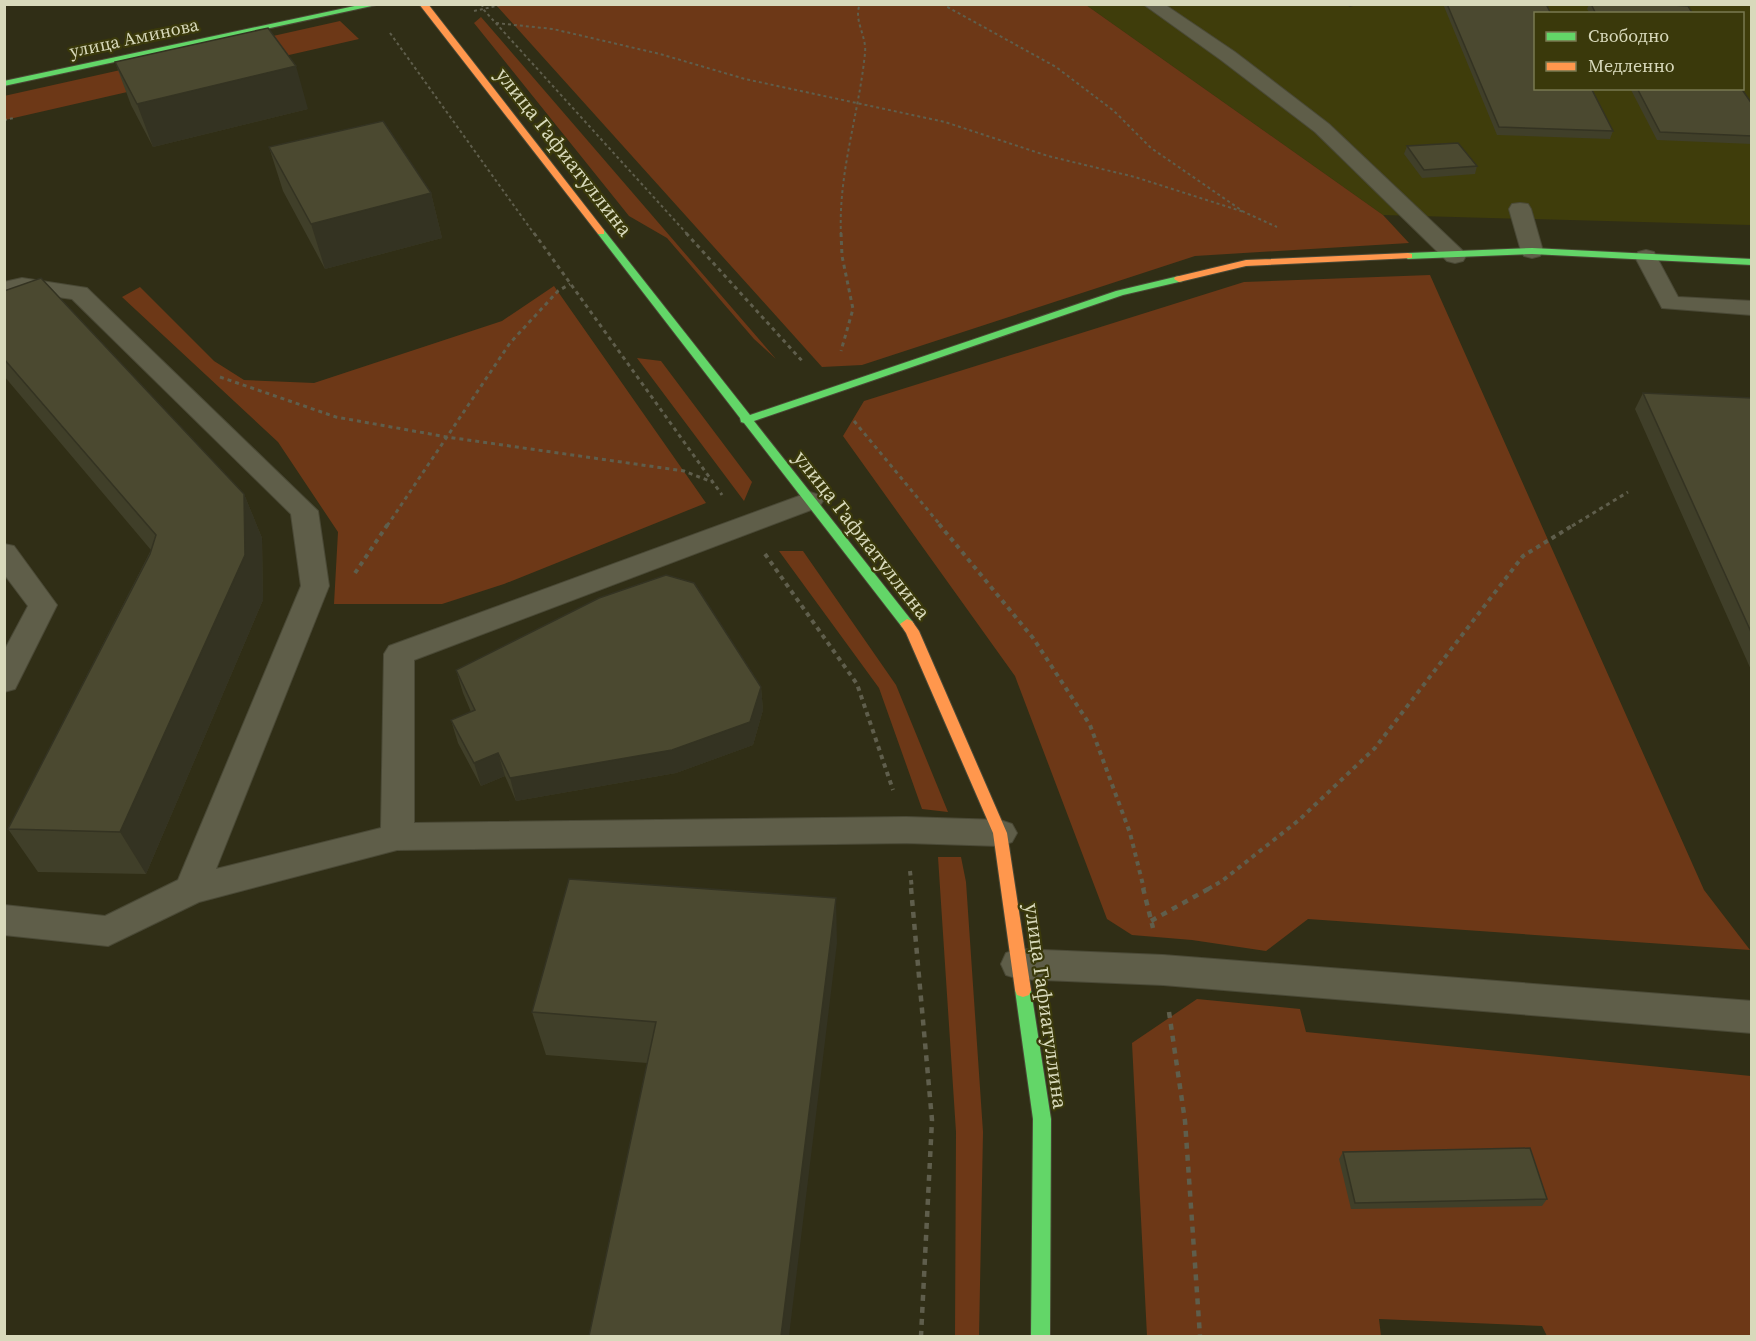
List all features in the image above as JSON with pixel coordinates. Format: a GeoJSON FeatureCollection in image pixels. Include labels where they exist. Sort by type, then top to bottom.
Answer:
{"type":"FeatureCollection","features":[{"type":"Feature","properties":{"kind":"street","name":"улица Аминова"},"geometry":{"type":"LineString","coordinates":[[4,84],[377,4]]}},
{"type":"Feature","properties":{"kind":"street","name":"улица Гафиатуллина"},"geometry":{"type":"LineString","coordinates":[[423,4],[745,420],[912,631],[1000,833],[1042,1119],[1041,1336]]}},
{"type":"Feature","properties":{"kind":"street"},"geometry":{"type":"LineString","coordinates":[[745,420],[1120,293],[1246,264],[1532,251],[1752,262]]}},
{"type":"Feature","properties":{"kind":"lane"},"geometry":{"type":"LineString","coordinates":[[1151,4],[1228,56],[1322,128],[1455,256]]}},
{"type":"Feature","properties":{"kind":"lane"},"geometry":{"type":"LineString","coordinates":[[1520,209],[1532,251]]}},
{"type":"Feature","properties":{"kind":"lane"},"geometry":{"type":"LineString","coordinates":[[1646,257],[1670,303],[1752,308]]}},
{"type":"Feature","properties":{"kind":"lane"},"geometry":{"type":"LineString","coordinates":[[4,289],[21,285],[79,293],[304,511],[315,586],[190,890]]}},
{"type":"Feature","properties":{"kind":"lane"},"geometry":{"type":"LineString","coordinates":[[397,837],[399,654],[810,501]]}},
{"type":"Feature","properties":{"kind":"lane"},"geometry":{"type":"LineString","coordinates":[[4,553],[43,605],[4,681]]}},
{"type":"Feature","properties":{"kind":"lane"},"geometry":{"type":"LineString","coordinates":[[4,920],[108,931],[190,890],[397,837],[906,831],[1000,833]]}},
{"type":"Feature","properties":{"kind":"lane"},"geometry":{"type":"LineString","coordinates":[[1019,964],[1163,970],[1752,1017]]}},
{"type":"Feature","properties":{"kind":"path"},"geometry":{"type":"LineString","coordinates":[[482,4],[483,9]]}},
{"type":"Feature","properties":{"kind":"path"},"geometry":{"type":"LineString","coordinates":[[483,9],[495,4]]}},
{"type":"Feature","properties":{"kind":"path"},"geometry":{"type":"LineString","coordinates":[[471,12],[505,4]]}},
{"type":"Feature","properties":{"kind":"path"},"geometry":{"type":"LineString","coordinates":[[840,354],[853,309],[842,256],[840,215],[866,50],[857,10],[860,4]]}},
{"type":"Feature","properties":{"kind":"path"},"geometry":{"type":"LineString","coordinates":[[942,4],[1056,66],[1114,111],[1151,148],[1244,212]]}},
{"type":"Feature","properties":{"kind":"path"},"geometry":{"type":"LineString","coordinates":[[495,23],[553,29],[660,54],[745,79],[945,122],[1048,156],[1135,177],[1244,212],[1286,231]]}},
{"type":"Feature","properties":{"kind":"path"},"geometry":{"type":"LineString","coordinates":[[390,33],[857,684],[906,831],[932,1120],[921,1336]]}},
{"type":"Feature","properties":{"kind":"path"},"geometry":{"type":"LineString","coordinates":[[354,574],[510,343],[558,291],[570,284]]}},
{"type":"Feature","properties":{"kind":"path"},"geometry":{"type":"LineString","coordinates":[[158,370],[201,370],[336,417],[447,437],[684,471],[713,483]]}},
{"type":"Feature","properties":{"kind":"path"},"geometry":{"type":"LineString","coordinates":[[1151,921],[1222,881],[1299,820],[1375,747],[1522,556],[1628,492]]}},
{"type":"Feature","properties":{"kind":"shaded area"},"geometry":{"type":"Polygon","coordinates":[[[1345,4],[1350,7],[1359,4],[1751,5],[1751,225],[1383,215],[1086,5],[1345,4]]]}},
{"type":"Feature","properties":{"kind":"shaded area"},"geometry":{"type":"Polygon","coordinates":[[[496,5],[1086,5],[1383,215],[1409,243],[1195,256],[862,365],[822,367],[496,5]]]}},
{"type":"Feature","properties":{"kind":"shaded area"},"geometry":{"type":"Polygon","coordinates":[[[481,17],[776,359],[754,339],[667,238],[629,216],[474,23],[481,17]]]}},
{"type":"Feature","properties":{"kind":"shaded area"},"geometry":{"type":"Polygon","coordinates":[[[340,21],[359,39],[5,120],[4,96],[340,21]]]}},
{"type":"Feature","properties":{"kind":"shaded area"},"geometry":{"type":"Polygon","coordinates":[[[1430,275],[1704,890],[1750,950],[1308,919],[1266,951],[1192,940],[1132,935],[1107,919],[1015,676],[843,436],[864,401],[1244,282],[1430,275]]]}},
{"type":"Feature","properties":{"kind":"shaded area"},"geometry":{"type":"Polygon","coordinates":[[[554,286],[706,503],[504,584],[442,604],[334,604],[338,532],[278,442],[122,297],[140,287],[214,361],[244,380],[314,383],[502,321],[554,286]]]}},
{"type":"Feature","properties":{"kind":"shaded area"},"geometry":{"type":"Polygon","coordinates":[[[637,358],[661,361],[752,482],[744,501],[637,358]]]}},
{"type":"Feature","properties":{"kind":"shaded area"},"geometry":{"type":"Polygon","coordinates":[[[779,551],[803,551],[896,685],[948,812],[922,809],[879,688],[779,551]]]}},
{"type":"Feature","properties":{"kind":"shaded area"},"geometry":{"type":"Polygon","coordinates":[[[938,857],[961,857],[966,882],[983,1132],[979,1336],[955,1336],[956,1132],[938,857]]]}},
{"type":"Feature","properties":{"kind":"shaded area"},"geometry":{"type":"Polygon","coordinates":[[[1197,999],[1300,1009],[1306,1032],[1751,1076],[1751,1336],[1547,1336],[1542,1326],[1379,1319],[1381,1336],[1147,1336],[1132,1043],[1197,999]]]}},
{"type":"Feature","properties":{"kind":"building"},"geometry":{"type":"Polygon","coordinates":[[[1447,4],[1546,4],[1550,12],[1534,12],[1534,90],[1592,90],[1613,131],[1499,127],[1447,4]]]}},
{"type":"Feature","properties":{"kind":"building"},"geometry":{"type":"Polygon","coordinates":[[[1591,4],[1688,6],[1692,12],[1595,12],[1591,4]]]}},
{"type":"Feature","properties":{"kind":"building"},"geometry":{"type":"Polygon","coordinates":[[[268,28],[296,66],[137,104],[115,62],[268,28]]]}},
{"type":"Feature","properties":{"kind":"building"},"geometry":{"type":"Polygon","coordinates":[[[1638,90],[1742,90],[1752,104],[1752,136],[1660,132],[1638,90]]]}},
{"type":"Feature","properties":{"kind":"building"},"geometry":{"type":"Polygon","coordinates":[[[383,121],[431,193],[311,224],[269,147],[383,121]]]}},
{"type":"Feature","properties":{"kind":"building"},"geometry":{"type":"Polygon","coordinates":[[[1458,143],[1477,166],[1424,170],[1407,146],[1458,143]]]}},
{"type":"Feature","properties":{"kind":"building"},"geometry":{"type":"Polygon","coordinates":[[[41,278],[244,494],[245,555],[120,832],[8,829],[150,554],[156,535],[4,359],[4,291],[41,278]]]}},
{"type":"Feature","properties":{"kind":"building"},"geometry":{"type":"Polygon","coordinates":[[[1643,393],[1752,398],[1752,634],[1643,393]]]}},
{"type":"Feature","properties":{"kind":"building"},"geometry":{"type":"Polygon","coordinates":[[[666,575],[694,583],[761,687],[750,722],[672,750],[510,778],[498,753],[474,763],[451,720],[475,710],[456,670],[599,598],[666,575]]]}},
{"type":"Feature","properties":{"kind":"building"},"geometry":{"type":"Polygon","coordinates":[[[569,879],[836,898],[781,1336],[589,1336],[656,1022],[532,1012],[569,879]]]}},
{"type":"Feature","properties":{"kind":"building"},"geometry":{"type":"Polygon","coordinates":[[[1530,1148],[1547,1199],[1355,1203],[1343,1152],[1530,1148]]]}},
{"type":"Feature","properties":{"kind":"traffic: fast"},"geometry":{"type":"LineString","coordinates":[[4,84],[377,4]]}},
{"type":"Feature","properties":{"kind":"traffic: fast"},"geometry":{"type":"LineString","coordinates":[[601,232],[907,624]]}},
{"type":"Feature","properties":{"kind":"traffic: fast"},"geometry":{"type":"LineString","coordinates":[[1408,256],[1532,251],[1752,262]]}},
{"type":"Feature","properties":{"kind":"traffic: fast"},"geometry":{"type":"LineString","coordinates":[[745,420],[1120,293],[1179,279]]}},
{"type":"Feature","properties":{"kind":"traffic: fast"},"geometry":{"type":"LineString","coordinates":[[1023,990],[1042,1119],[1041,1336]]}},
{"type":"Feature","properties":{"kind":"traffic: slow"},"geometry":{"type":"LineString","coordinates":[[423,4],[601,232]]}},
{"type":"Feature","properties":{"kind":"traffic: slow"},"geometry":{"type":"LineString","coordinates":[[1179,279],[1246,263],[1408,256]]}},
{"type":"Feature","properties":{"kind":"traffic: slow"},"geometry":{"type":"LineString","coordinates":[[907,624],[1000,833],[1023,990]]}}]}
